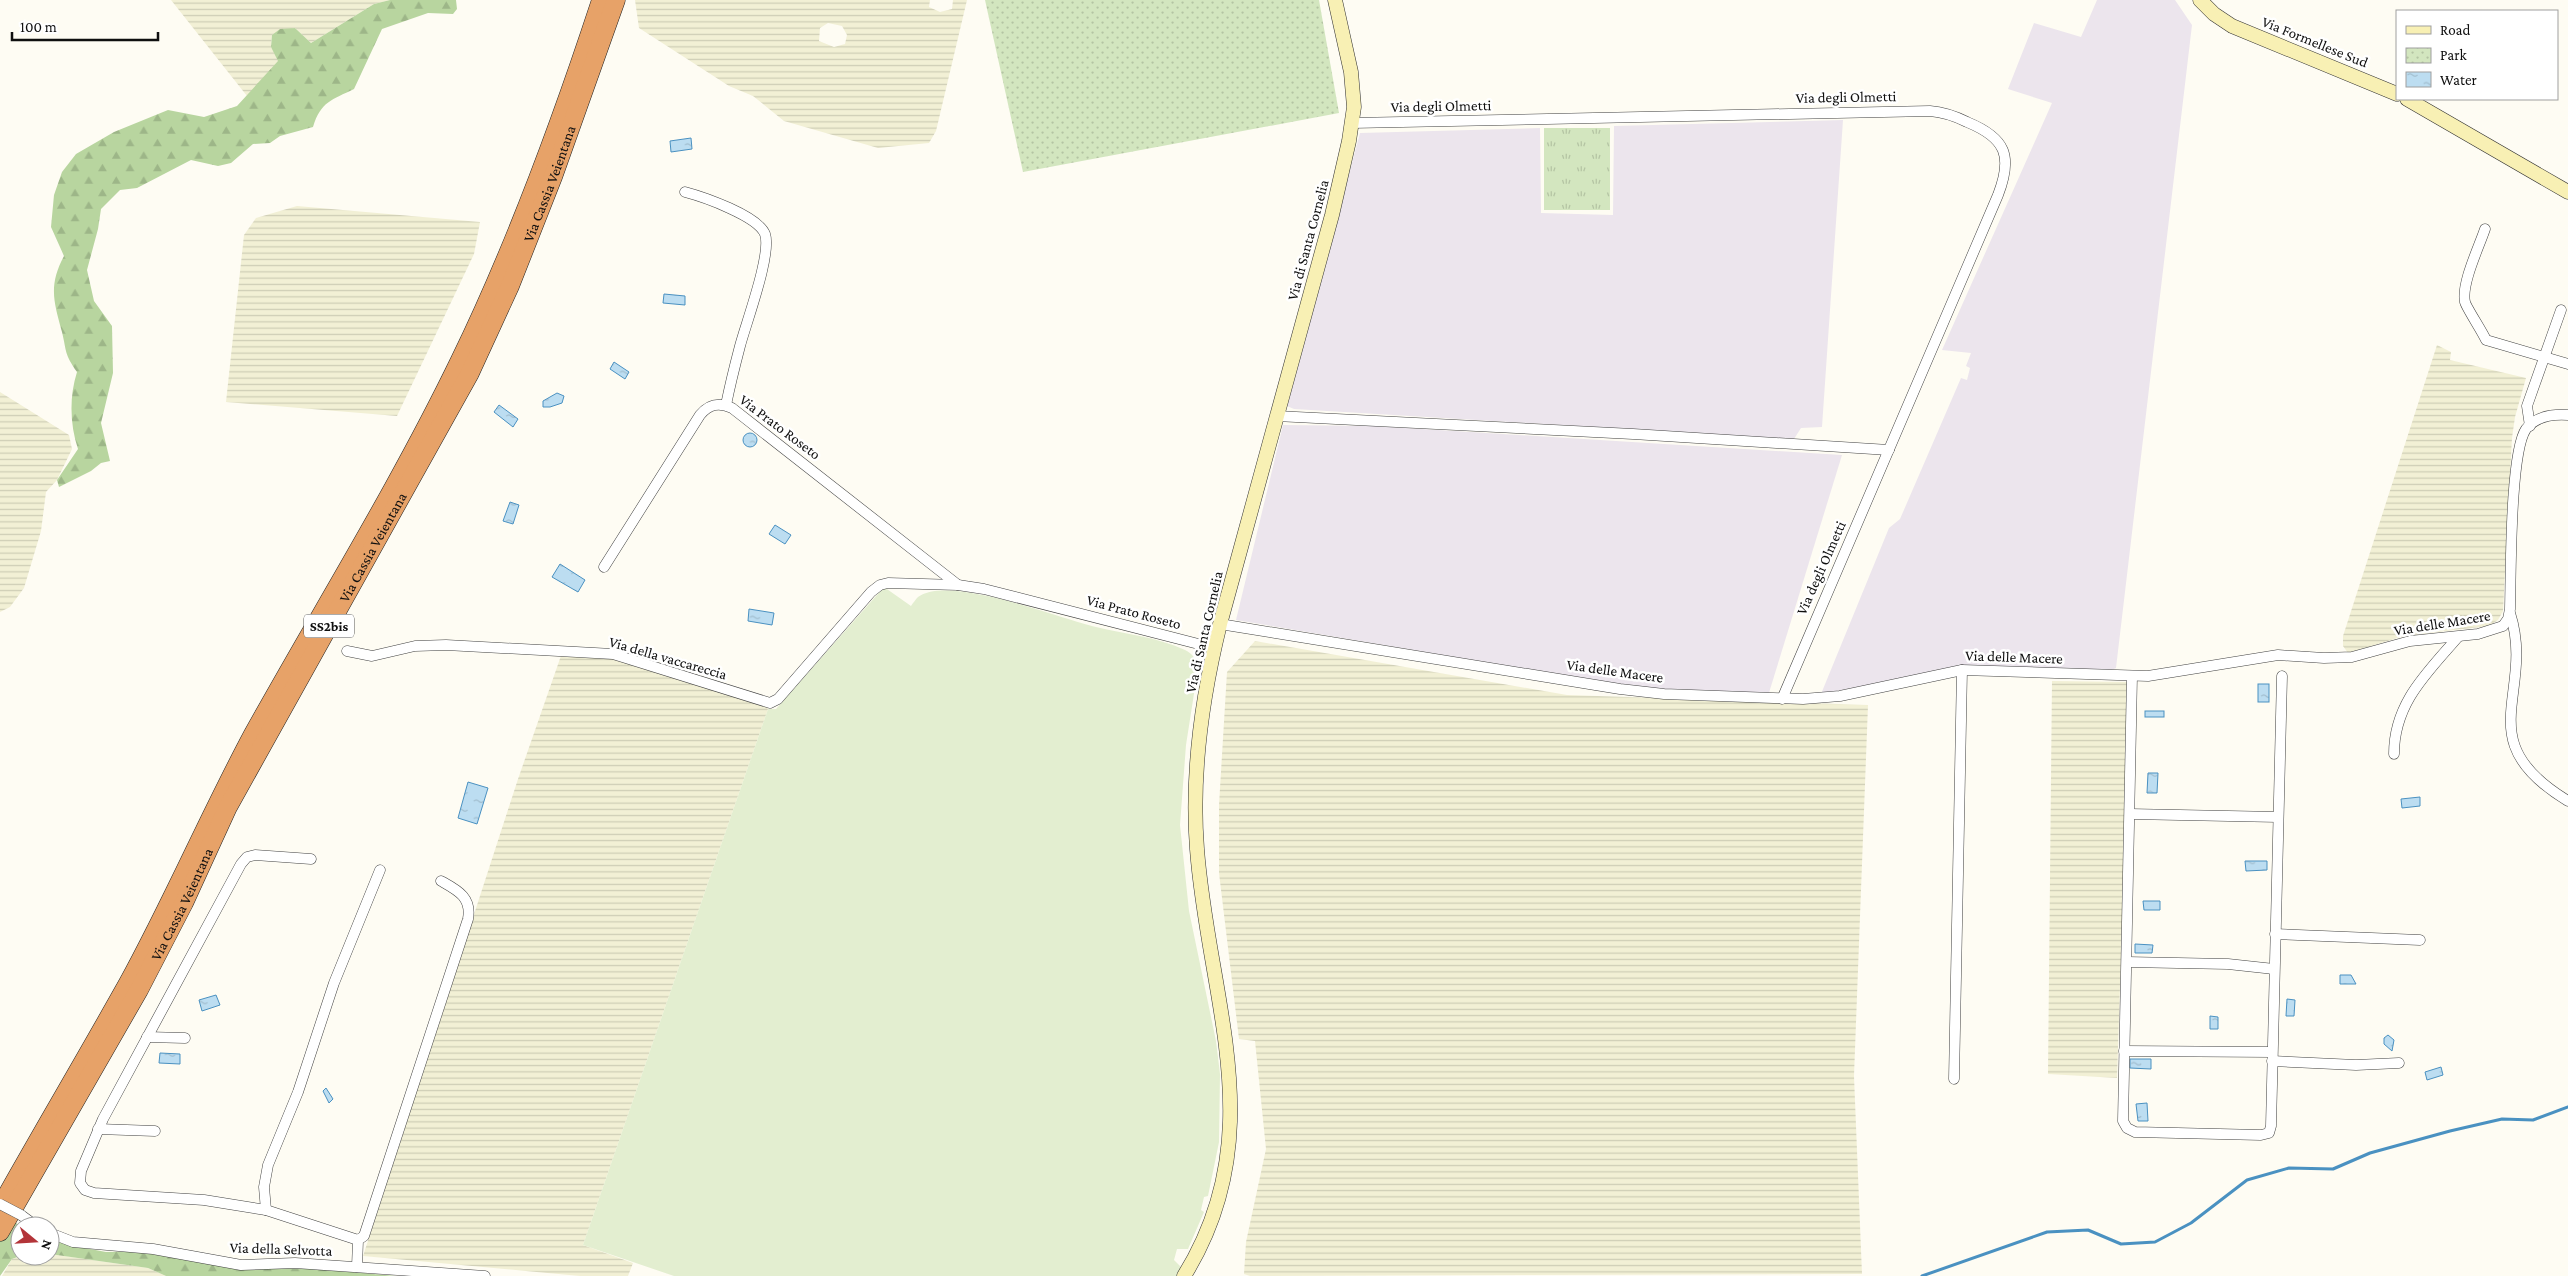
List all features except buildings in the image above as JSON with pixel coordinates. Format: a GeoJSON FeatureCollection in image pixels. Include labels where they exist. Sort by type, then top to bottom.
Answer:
{"type":"FeatureCollection","features":[{"type":"Feature","properties":{"kind":"highway","name":"Via Cassia Veientana"},"geometry":{"type":"LineString","coordinates":[[0,1205],[127,984],[171,901],[217,801],[315,623],[410,457],[459,363],[502,266],[539,175],[601,0]]}},
{"type":"Feature","properties":{"kind":"highway","name":"Via Cassia Veientana"},"geometry":{"type":"LineString","coordinates":[[0,1232],[139,990],[184,903],[228,807],[476,360],[510,286],[553,177],[616,0]]}},
{"type":"Feature","properties":{"kind":"street","name":"Via di Santa Cornelia"},"geometry":{"type":"LineString","coordinates":[[1184,1276],[1204,1238],[1218,1198],[1228,1151],[1231,1113],[1226,1032],[1207,927],[1196,830],[1201,728],[1214,648],[1335,204],[1352,122],[1354,107],[1351,72],[1335,0]]}},
{"type":"Feature","properties":{"kind":"street","name":"Via Formellese Sud"},"geometry":{"type":"LineString","coordinates":[[2200,0],[2214,14],[2232,26],[2396,94]]}},
{"type":"Feature","properties":{"kind":"street"},"geometry":{"type":"LineString","coordinates":[[2409,100],[2568,192]]}},
{"type":"Feature","properties":{"kind":"street","name":"Via degli Olmetti"},"geometry":{"type":"LineString","coordinates":[[1352,122],[1925,111],[1946,114],[1985,130],[1996,139],[2004,151],[2006,163],[2004,179],[1782,699]]}},
{"type":"Feature","properties":{"kind":"street"},"geometry":{"type":"LineString","coordinates":[[685,192],[707,198],[754,222],[765,235],[766,244],[762,270],[726,405]]}},
{"type":"Feature","properties":{"kind":"street"},"geometry":{"type":"LineString","coordinates":[[2485,229],[2464,291],[2467,308],[2477,320],[2486,340],[2568,364]]}},
{"type":"Feature","properties":{"kind":"street"},"geometry":{"type":"LineString","coordinates":[[2560,310],[2542,357],[2527,406],[2530,426],[2544,417],[2568,415]]}},
{"type":"Feature","properties":{"kind":"street","name":"Via Prato Roseto"},"geometry":{"type":"LineString","coordinates":[[604,567],[700,415],[709,406],[726,405],[958,585]]}},
{"type":"Feature","properties":{"kind":"street"},"geometry":{"type":"LineString","coordinates":[[1276,416],[1662,435],[1889,450]]}},
{"type":"Feature","properties":{"kind":"street","name":"Via delle Macere"},"geometry":{"type":"LineString","coordinates":[[1220,624],[1620,689],[1664,694],[1782,699],[1812,699],[1840,696],[1962,670],[2156,676],[2278,654],[2324,658],[2352,657],[2410,641],[2458,637],[2496,630],[2503,626],[2510,613],[2516,463],[2521,440],[2530,426]]}},
{"type":"Feature","properties":{"kind":"street","name":"Via della vaccareccia"},"geometry":{"type":"LineString","coordinates":[[347,650],[372,656],[415,646],[446,645],[613,654],[770,703],[778,699],[871,592],[884,584],[898,584]]}},
{"type":"Feature","properties":{"kind":"street","name":"Via Prato Roseto"},"geometry":{"type":"LineString","coordinates":[[898,584],[958,585],[1002,593],[1214,648]]}},
{"type":"Feature","properties":{"kind":"street"},"geometry":{"type":"LineString","coordinates":[[2510,613],[2517,642],[2510,706],[2513,744],[2522,760],[2536,777],[2550,790],[2568,801]]}},
{"type":"Feature","properties":{"kind":"street"},"geometry":{"type":"LineString","coordinates":[[2394,754],[2394,734],[2405,704],[2414,688],[2458,637]]}},
{"type":"Feature","properties":{"kind":"street"},"geometry":{"type":"LineString","coordinates":[[1954,1079],[1962,670]]}},
{"type":"Feature","properties":{"kind":"street"},"geometry":{"type":"LineString","coordinates":[[2132,676],[2122,1117],[2127,1128],[2135,1132],[2267,1134],[2271,1126],[2282,676]]}},
{"type":"Feature","properties":{"kind":"street"},"geometry":{"type":"LineString","coordinates":[[2130,814],[2278,817]]}},
{"type":"Feature","properties":{"kind":"street"},"geometry":{"type":"LineString","coordinates":[[311,858],[259,855],[244,860],[98,1129],[80,1174],[81,1186],[88,1191],[204,1200],[266,1210],[358,1240]]}},
{"type":"Feature","properties":{"kind":"street"},"geometry":{"type":"LineString","coordinates":[[266,1210],[264,1187],[268,1165],[298,1092],[334,983],[380,870]]}},
{"type":"Feature","properties":{"kind":"street"},"geometry":{"type":"LineString","coordinates":[[358,1240],[364,1236],[468,919],[469,907],[467,900],[458,891],[441,880]]}},
{"type":"Feature","properties":{"kind":"street"},"geometry":{"type":"LineString","coordinates":[[2275,934],[2420,940]]}},
{"type":"Feature","properties":{"kind":"street"},"geometry":{"type":"LineString","coordinates":[[2127,962],[2228,964],[2274,969]]}},
{"type":"Feature","properties":{"kind":"street"},"geometry":{"type":"LineString","coordinates":[[147,1037],[186,1038]]}},
{"type":"Feature","properties":{"kind":"street"},"geometry":{"type":"LineString","coordinates":[[2124,1051],[2272,1056],[2356,1065],[2399,1063]]}},
{"type":"Feature","properties":{"kind":"street"},"geometry":{"type":"LineString","coordinates":[[98,1129],[155,1131]]}},
{"type":"Feature","properties":{"kind":"street"},"geometry":{"type":"LineString","coordinates":[[0,1205],[22,1216]]}},
{"type":"Feature","properties":{"kind":"street","name":"Via della Selvotta"},"geometry":{"type":"LineString","coordinates":[[60,1237],[73,1242],[153,1249],[241,1265],[295,1263],[485,1276]]}},
{"type":"Feature","properties":{"kind":"street"},"geometry":{"type":"LineString","coordinates":[[357,1267],[358,1240]]}},
{"type":"Feature","properties":{"kind":"shaded area"},"geometry":{"type":"Polygon","coordinates":[[[171,0],[390,0],[374,4],[311,43],[295,28],[272,35],[271,47],[279,61],[247,96],[171,0]]]}},
{"type":"Feature","properties":{"kind":"shaded area"},"geometry":{"type":"Polygon","coordinates":[[[635,0],[930,0],[929,7],[940,12],[952,9],[953,0],[967,0],[936,131],[929,143],[878,148],[784,121],[753,96],[729,86],[639,28],[635,0]],[[828,23],[820,28],[819,41],[834,47],[845,44],[847,35],[842,26],[828,23]]]}},
{"type":"Feature","properties":{"kind":"shaded area"},"geometry":{"type":"Polygon","coordinates":[[[2097,0],[2175,0],[2192,25],[2116,668],[2107,672],[1968,666],[1821,694],[1889,528],[1900,519],[1961,378],[1967,380],[1970,368],[1966,366],[1971,353],[1942,350],[2052,103],[2008,89],[2034,23],[2081,37],[2097,0]]]}},
{"type":"Feature","properties":{"kind":"shaded area"},"geometry":{"type":"Polygon","coordinates":[[[1843,120],[1822,427],[1801,428],[1794,439],[1294,409],[1287,406],[1360,133],[1540,128],[1541,213],[1613,215],[1614,126],[1843,120]]]}},
{"type":"Feature","properties":{"kind":"shaded area"},"geometry":{"type":"Polygon","coordinates":[[[297,206],[480,222],[474,254],[397,416],[226,402],[244,235],[256,218],[297,206]]]}},
{"type":"Feature","properties":{"kind":"shaded area"},"geometry":{"type":"Polygon","coordinates":[[[2437,345],[2451,352],[2450,360],[2526,378],[2515,417],[2512,438],[2503,611],[2498,620],[2489,626],[2404,636],[2348,653],[2343,646],[2343,636],[2437,345]]]}},
{"type":"Feature","properties":{"kind":"shaded area"},"geometry":{"type":"Polygon","coordinates":[[[0,392],[69,435],[72,449],[57,480],[46,492],[41,531],[24,588],[10,607],[0,612],[0,392]]]}},
{"type":"Feature","properties":{"kind":"shaded area"},"geometry":{"type":"Polygon","coordinates":[[[1283,425],[1375,426],[1842,455],[1768,696],[1637,688],[1236,620],[1283,425]]]}},
{"type":"Feature","properties":{"kind":"shaded area"},"geometry":{"type":"Polygon","coordinates":[[[1255,641],[1567,695],[1868,705],[1854,1076],[1862,1274],[1250,1276],[1244,1274],[1246,1242],[1266,1149],[1255,1041],[1239,1039],[1219,873],[1219,805],[1227,672],[1255,641]]]}},
{"type":"Feature","properties":{"kind":"shaded area"},"geometry":{"type":"Polygon","coordinates":[[[563,650],[613,654],[767,703],[768,709],[583,1245],[633,1263],[628,1276],[580,1276],[363,1256],[518,779],[563,650]]]}},
{"type":"Feature","properties":{"kind":"shaded area"},"geometry":{"type":"Polygon","coordinates":[[[2052,681],[2130,682],[2117,1078],[2048,1074],[2052,681]]]}},
{"type":"Feature","properties":{"kind":"shaded area"},"geometry":{"type":"Polygon","coordinates":[[[60,1255],[148,1268],[166,1276],[2,1276],[10,1262],[10,1266],[60,1266],[60,1255]]]}},
{"type":"Feature","properties":{"kind":"green space"},"geometry":{"type":"Polygon","coordinates":[[[390,0],[456,0],[457,9],[453,14],[428,13],[382,29],[354,89],[328,102],[316,118],[313,127],[280,136],[270,143],[253,144],[231,163],[218,166],[191,160],[137,188],[120,190],[101,209],[98,229],[87,270],[94,301],[112,326],[113,373],[101,423],[110,461],[101,463],[91,471],[59,487],[57,480],[78,449],[73,430],[72,411],[74,382],[77,372],[66,353],[54,294],[56,276],[64,256],[51,227],[54,195],[62,172],[76,154],[114,132],[168,110],[204,117],[237,106],[278,61],[271,47],[272,35],[280,29],[295,28],[311,43],[374,4],[390,0]]]}},
{"type":"Feature","properties":{"kind":"green space"},"geometry":{"type":"Polygon","coordinates":[[[985,0],[1319,0],[1339,113],[1023,172],[985,0]]]}},
{"type":"Feature","properties":{"kind":"green space"},"geometry":{"type":"Polygon","coordinates":[[[1544,128],[1610,128],[1610,210],[1544,210],[1544,128]]]}},
{"type":"Feature","properties":{"kind":"green space"},"geometry":{"type":"Polygon","coordinates":[[[884,587],[911,606],[918,597],[933,591],[979,594],[1006,600],[1096,627],[1163,642],[1188,652],[1196,662],[1198,668],[1186,745],[1180,825],[1189,911],[1216,1041],[1220,1074],[1219,1142],[1208,1196],[1204,1197],[1201,1210],[1204,1212],[1188,1249],[1177,1249],[1174,1260],[1182,1268],[1177,1276],[674,1276],[583,1245],[768,709],[776,709],[884,587]]]}},
{"type":"Feature","properties":{"kind":"green space"},"geometry":{"type":"Polygon","coordinates":[[[10,1222],[10,1262],[0,1276],[0,1240],[10,1222]]]}},
{"type":"Feature","properties":{"kind":"green space"},"geometry":{"type":"Polygon","coordinates":[[[60,1241],[106,1252],[149,1251],[220,1266],[318,1269],[396,1276],[166,1276],[148,1268],[60,1255],[60,1241]]]}},
{"type":"Feature","properties":{"kind":"water"},"geometry":{"type":"Polygon","coordinates":[[[691,138],[692,149],[671,152],[670,141],[691,138]]]}},
{"type":"Feature","properties":{"kind":"water"},"geometry":{"type":"Polygon","coordinates":[[[664,294],[685,296],[685,305],[663,303],[664,294]]]}},
{"type":"Feature","properties":{"kind":"water"},"geometry":{"type":"Polygon","coordinates":[[[614,362],[629,372],[625,379],[610,369],[614,362]]]}},
{"type":"Feature","properties":{"kind":"water"},"geometry":{"type":"Polygon","coordinates":[[[557,393],[564,396],[562,403],[543,407],[543,401],[557,393]]]}},
{"type":"Feature","properties":{"kind":"water"},"geometry":{"type":"Polygon","coordinates":[[[499,405],[518,419],[513,427],[494,412],[499,405]]]}},
{"type":"Feature","properties":{"kind":"water"},"geometry":{"type":"Polygon","coordinates":[[[747,433],[753,433],[757,440],[753,447],[747,447],[743,443],[743,437],[747,433]]]}},
{"type":"Feature","properties":{"kind":"water"},"geometry":{"type":"Polygon","coordinates":[[[510,502],[519,505],[513,524],[503,521],[510,502]]]}},
{"type":"Feature","properties":{"kind":"water"},"geometry":{"type":"Polygon","coordinates":[[[775,525],[791,535],[785,544],[769,534],[775,525]]]}},
{"type":"Feature","properties":{"kind":"water"},"geometry":{"type":"Polygon","coordinates":[[[560,564],[585,580],[578,592],[552,577],[560,564]]]}},
{"type":"Feature","properties":{"kind":"water"},"geometry":{"type":"Polygon","coordinates":[[[749,609],[774,613],[772,625],[748,621],[749,609]]]}},
{"type":"Feature","properties":{"kind":"water"},"geometry":{"type":"Polygon","coordinates":[[[2258,684],[2269,684],[2269,702],[2258,702],[2258,684]]]}},
{"type":"Feature","properties":{"kind":"water"},"geometry":{"type":"Polygon","coordinates":[[[2145,711],[2164,711],[2164,717],[2145,717],[2145,711]]]}},
{"type":"Feature","properties":{"kind":"water"},"geometry":{"type":"Polygon","coordinates":[[[2148,773],[2158,773],[2157,793],[2147,793],[2148,773]]]}},
{"type":"Feature","properties":{"kind":"water"},"geometry":{"type":"Polygon","coordinates":[[[468,782],[488,788],[477,824],[458,818],[468,782]]]}},
{"type":"Feature","properties":{"kind":"water"},"geometry":{"type":"Polygon","coordinates":[[[2420,797],[2420,806],[2402,808],[2401,799],[2420,797]]]}},
{"type":"Feature","properties":{"kind":"water"},"geometry":{"type":"Polygon","coordinates":[[[2245,861],[2267,861],[2267,870],[2246,871],[2245,861]]]}},
{"type":"Feature","properties":{"kind":"water"},"geometry":{"type":"Polygon","coordinates":[[[2143,901],[2160,901],[2160,910],[2144,910],[2143,901]]]}},
{"type":"Feature","properties":{"kind":"water"},"geometry":{"type":"Polygon","coordinates":[[[2135,944],[2153,945],[2152,953],[2135,953],[2135,944]]]}},
{"type":"Feature","properties":{"kind":"water"},"geometry":{"type":"Polygon","coordinates":[[[2340,975],[2351,975],[2356,984],[2340,984],[2340,975]]]}},
{"type":"Feature","properties":{"kind":"water"},"geometry":{"type":"Polygon","coordinates":[[[216,995],[220,1005],[202,1011],[199,1000],[216,995]]]}},
{"type":"Feature","properties":{"kind":"water"},"geometry":{"type":"Polygon","coordinates":[[[2287,999],[2295,1000],[2294,1016],[2286,1016],[2287,999]]]}},
{"type":"Feature","properties":{"kind":"water"},"geometry":{"type":"Polygon","coordinates":[[[2210,1016],[2218,1017],[2218,1029],[2210,1029],[2210,1016]]]}},
{"type":"Feature","properties":{"kind":"water"},"geometry":{"type":"Polygon","coordinates":[[[2388,1035],[2394,1040],[2392,1051],[2384,1044],[2384,1038],[2388,1035]]]}},
{"type":"Feature","properties":{"kind":"water"},"geometry":{"type":"Polygon","coordinates":[[[160,1053],[180,1054],[180,1064],[159,1063],[160,1053]]]}},
{"type":"Feature","properties":{"kind":"water"},"geometry":{"type":"Polygon","coordinates":[[[2130,1059],[2151,1059],[2151,1069],[2130,1068],[2130,1059]]]}},
{"type":"Feature","properties":{"kind":"water"},"geometry":{"type":"Polygon","coordinates":[[[2441,1067],[2443,1075],[2427,1080],[2425,1072],[2441,1067]]]}},
{"type":"Feature","properties":{"kind":"water"},"geometry":{"type":"Polygon","coordinates":[[[326,1088],[333,1099],[329,1103],[323,1091],[326,1088]]]}},
{"type":"Feature","properties":{"kind":"water"},"geometry":{"type":"Polygon","coordinates":[[[2147,1103],[2148,1121],[2138,1121],[2136,1104],[2147,1103]]]}},
{"type":"Feature","properties":{"kind":"waterway"},"geometry":{"type":"LineString","coordinates":[[1922,1276],[2047,1232],[2088,1230],[2121,1244],[2155,1242],[2191,1223],[2247,1180],[2289,1168],[2333,1169],[2370,1153],[2450,1131],[2502,1119],[2533,1120],[2568,1107]]}}]}
